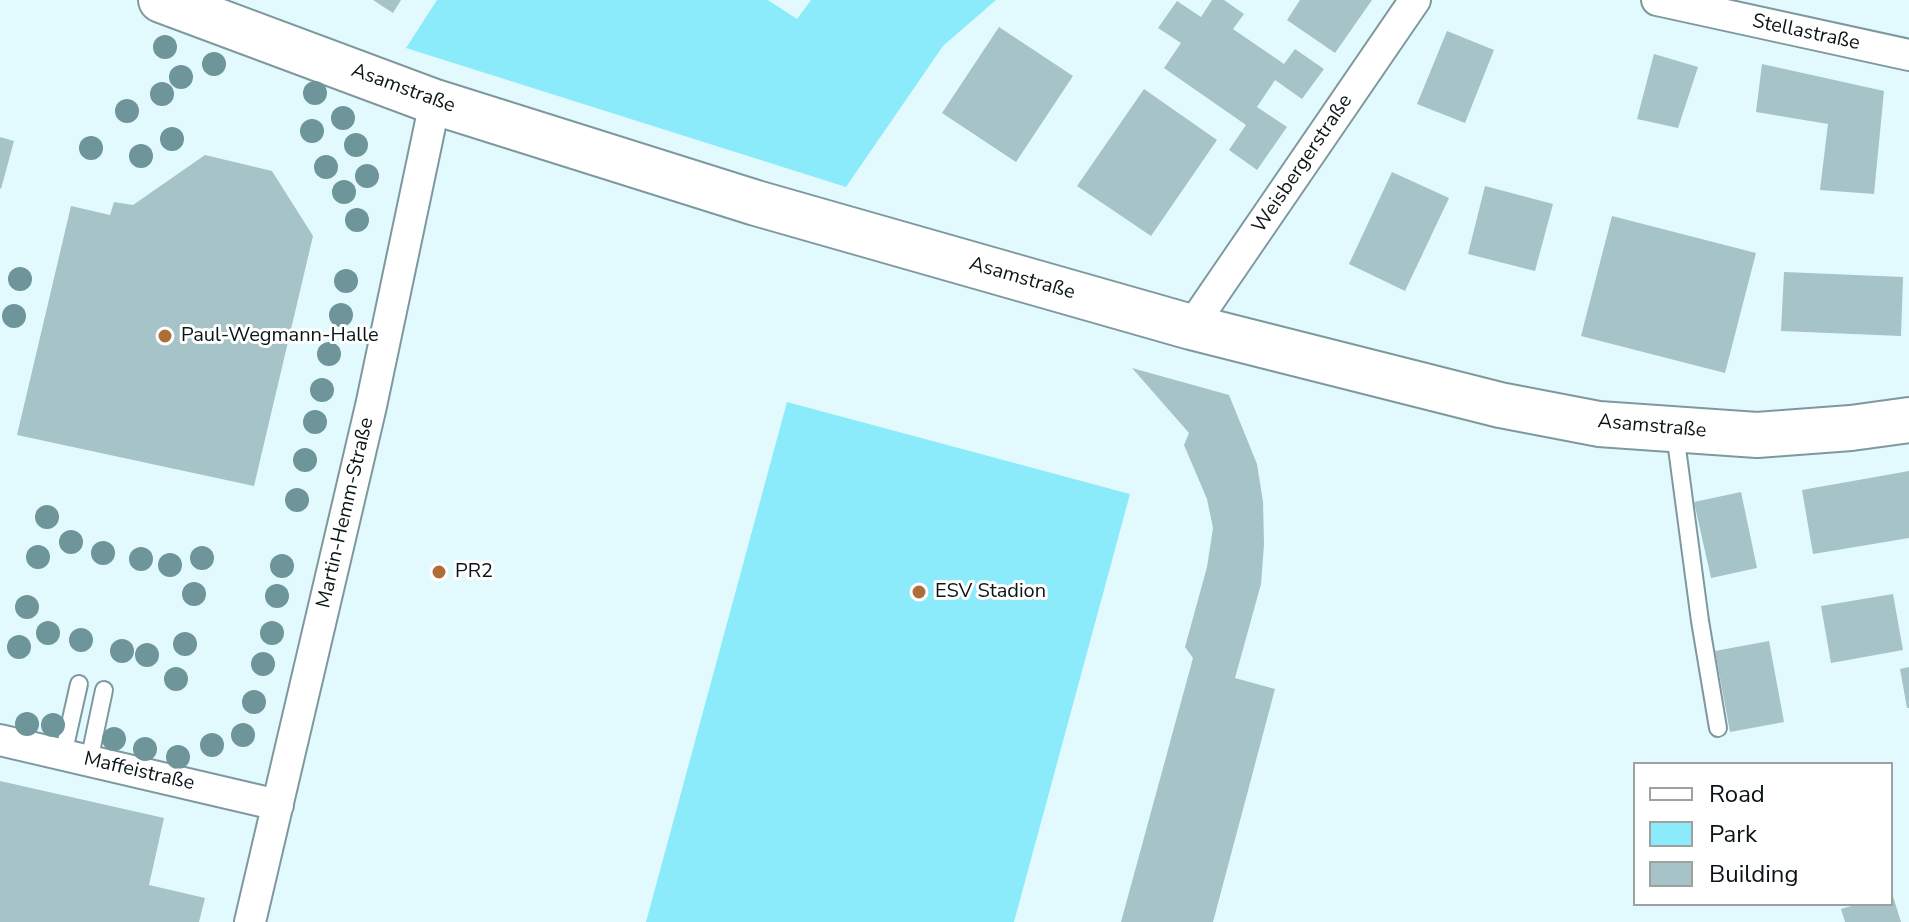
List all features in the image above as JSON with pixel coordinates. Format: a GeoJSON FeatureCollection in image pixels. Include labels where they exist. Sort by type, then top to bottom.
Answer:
{"type":"FeatureCollection","features":[{"type":"Feature","properties":{"kind":"street","name":"Weisbergerstraße"},"geometry":{"type":"LineString","coordinates":[[1191,327],[1415,0]]}},
{"type":"Feature","properties":{"kind":"street","name":"Stellastraße"},"geometry":{"type":"LineString","coordinates":[[1657,0],[1909,55]]}},
{"type":"Feature","properties":{"kind":"street","name":"Asamstraße"},"geometry":{"type":"LineString","coordinates":[[188,5],[435,102],[756,203],[1191,327],[1500,405],[1599,424],[1757,435],[1909,420]]}},
{"type":"Feature","properties":{"kind":"street","name":"Martin-Hemm-Straße"},"geometry":{"type":"LineString","coordinates":[[250,922],[371,406],[435,102]]}},
{"type":"Feature","properties":{"kind":"street","name":"Maffeistraße"},"geometry":{"type":"LineString","coordinates":[[0,740],[278,805]]}},
{"type":"Feature","properties":{"kind":"lane"},"geometry":{"type":"LineString","coordinates":[[1675,431],[1700,621],[1718,728]]}},
{"type":"Feature","properties":{"kind":"lane"},"geometry":{"type":"LineString","coordinates":[[76,758],[79,684]]}},
{"type":"Feature","properties":{"kind":"lane"},"geometry":{"type":"LineString","coordinates":[[76,758],[104,690]]}},
{"type":"Feature","properties":{"kind":"green space"},"geometry":{"type":"Polygon","coordinates":[[[437,0],[768,0],[797,19],[811,0],[996,0],[943,46],[846,187],[406,48],[437,0]]]}},
{"type":"Feature","properties":{"kind":"green space","name":"ESV Stadion"},"geometry":{"type":"Polygon","coordinates":[[[787,402],[1130,494],[1014,922],[646,922],[787,402]]]}},
{"type":"Feature","properties":{"kind":"building"},"geometry":{"type":"Polygon","coordinates":[[[373,0],[401,0],[393,13],[373,0]]]}},
{"type":"Feature","properties":{"kind":"building"},"geometry":{"type":"Polygon","coordinates":[[[1212,0],[1224,0],[1244,14],[1233,29],[1284,64],[1295,49],[1324,69],[1302,99],[1275,80],[1257,107],[1287,127],[1257,170],[1229,150],[1246,125],[1164,68],[1181,43],[1158,28],[1177,1],[1201,17],[1212,0]]]}},
{"type":"Feature","properties":{"kind":"building"},"geometry":{"type":"Polygon","coordinates":[[[1300,0],[1372,0],[1335,53],[1287,20],[1300,0]]]}},
{"type":"Feature","properties":{"kind":"building"},"geometry":{"type":"Polygon","coordinates":[[[999,27],[1073,76],[1016,162],[942,113],[999,27]]]}},
{"type":"Feature","properties":{"kind":"building"},"geometry":{"type":"Polygon","coordinates":[[[1447,31],[1494,50],[1465,123],[1417,104],[1447,31]]]}},
{"type":"Feature","properties":{"kind":"building"},"geometry":{"type":"Polygon","coordinates":[[[1654,54],[1698,67],[1678,128],[1637,119],[1654,54]]]}},
{"type":"Feature","properties":{"kind":"building"},"geometry":{"type":"Polygon","coordinates":[[[1762,64],[1884,91],[1874,194],[1820,190],[1828,124],[1756,112],[1762,64]]]}},
{"type":"Feature","properties":{"kind":"building"},"geometry":{"type":"Polygon","coordinates":[[[1144,89],[1217,140],[1151,236],[1077,186],[1144,89]]]}},
{"type":"Feature","properties":{"kind":"building"},"geometry":{"type":"Polygon","coordinates":[[[0,137],[14,141],[1,189],[0,188],[0,137]]]}},
{"type":"Feature","properties":{"kind":"building","name":"Paul-Wegmann-Halle"},"geometry":{"type":"Polygon","coordinates":[[[205,155],[272,171],[313,236],[254,486],[17,435],[71,206],[110,215],[114,202],[133,205],[205,155]]]}},
{"type":"Feature","properties":{"kind":"building"},"geometry":{"type":"Polygon","coordinates":[[[1392,172],[1449,198],[1405,291],[1349,264],[1392,172]]]}},
{"type":"Feature","properties":{"kind":"building"},"geometry":{"type":"Polygon","coordinates":[[[1485,186],[1553,204],[1535,271],[1468,254],[1485,186]]]}},
{"type":"Feature","properties":{"kind":"building"},"geometry":{"type":"Polygon","coordinates":[[[1612,216],[1756,253],[1725,373],[1581,336],[1612,216]]]}},
{"type":"Feature","properties":{"kind":"building"},"geometry":{"type":"Polygon","coordinates":[[[1784,272],[1903,277],[1901,336],[1781,331],[1784,272]]]}},
{"type":"Feature","properties":{"kind":"building"},"geometry":{"type":"Polygon","coordinates":[[[1132,368],[1229,395],[1257,464],[1263,502],[1261,584],[1235,678],[1275,689],[1213,922],[1121,922],[1193,658],[1185,647],[1207,567],[1213,528],[1207,499],[1184,445],[1189,433],[1132,368]]]}},
{"type":"Feature","properties":{"kind":"building"},"geometry":{"type":"Polygon","coordinates":[[[1909,471],[1909,538],[1813,554],[1802,490],[1909,471]]]}},
{"type":"Feature","properties":{"kind":"building"},"geometry":{"type":"Polygon","coordinates":[[[1741,492],[1757,568],[1711,578],[1694,502],[1741,492]]]}},
{"type":"Feature","properties":{"kind":"building"},"geometry":{"type":"Polygon","coordinates":[[[1893,594],[1903,650],[1831,663],[1821,606],[1893,594]]]}},
{"type":"Feature","properties":{"kind":"building"},"geometry":{"type":"Polygon","coordinates":[[[1769,641],[1784,722],[1730,732],[1715,651],[1769,641]]]}},
{"type":"Feature","properties":{"kind":"building"},"geometry":{"type":"Polygon","coordinates":[[[1909,667],[1909,708],[1907,708],[1900,669],[1909,667]]]}},
{"type":"Feature","properties":{"kind":"building"},"geometry":{"type":"Polygon","coordinates":[[[0,781],[164,818],[149,885],[205,898],[199,922],[0,922],[0,781]]]}},
{"type":"Feature","properties":{"kind":"building"},"geometry":{"type":"Polygon","coordinates":[[[1893,896],[1901,922],[1845,922],[1841,909],[1851,906],[1893,906],[1893,896]]]}},
{"type":"Feature","properties":{"kind":"place","name":"Paul-Wegmann-Halle"},"geometry":{"type":"Point","coordinates":[165,336]}},
{"type":"Feature","properties":{"kind":"place","name":"PR2"},"geometry":{"type":"Point","coordinates":[439,572]}},
{"type":"Feature","properties":{"kind":"place","name":"ESV Stadion"},"geometry":{"type":"Point","coordinates":[919,592]}}]}
